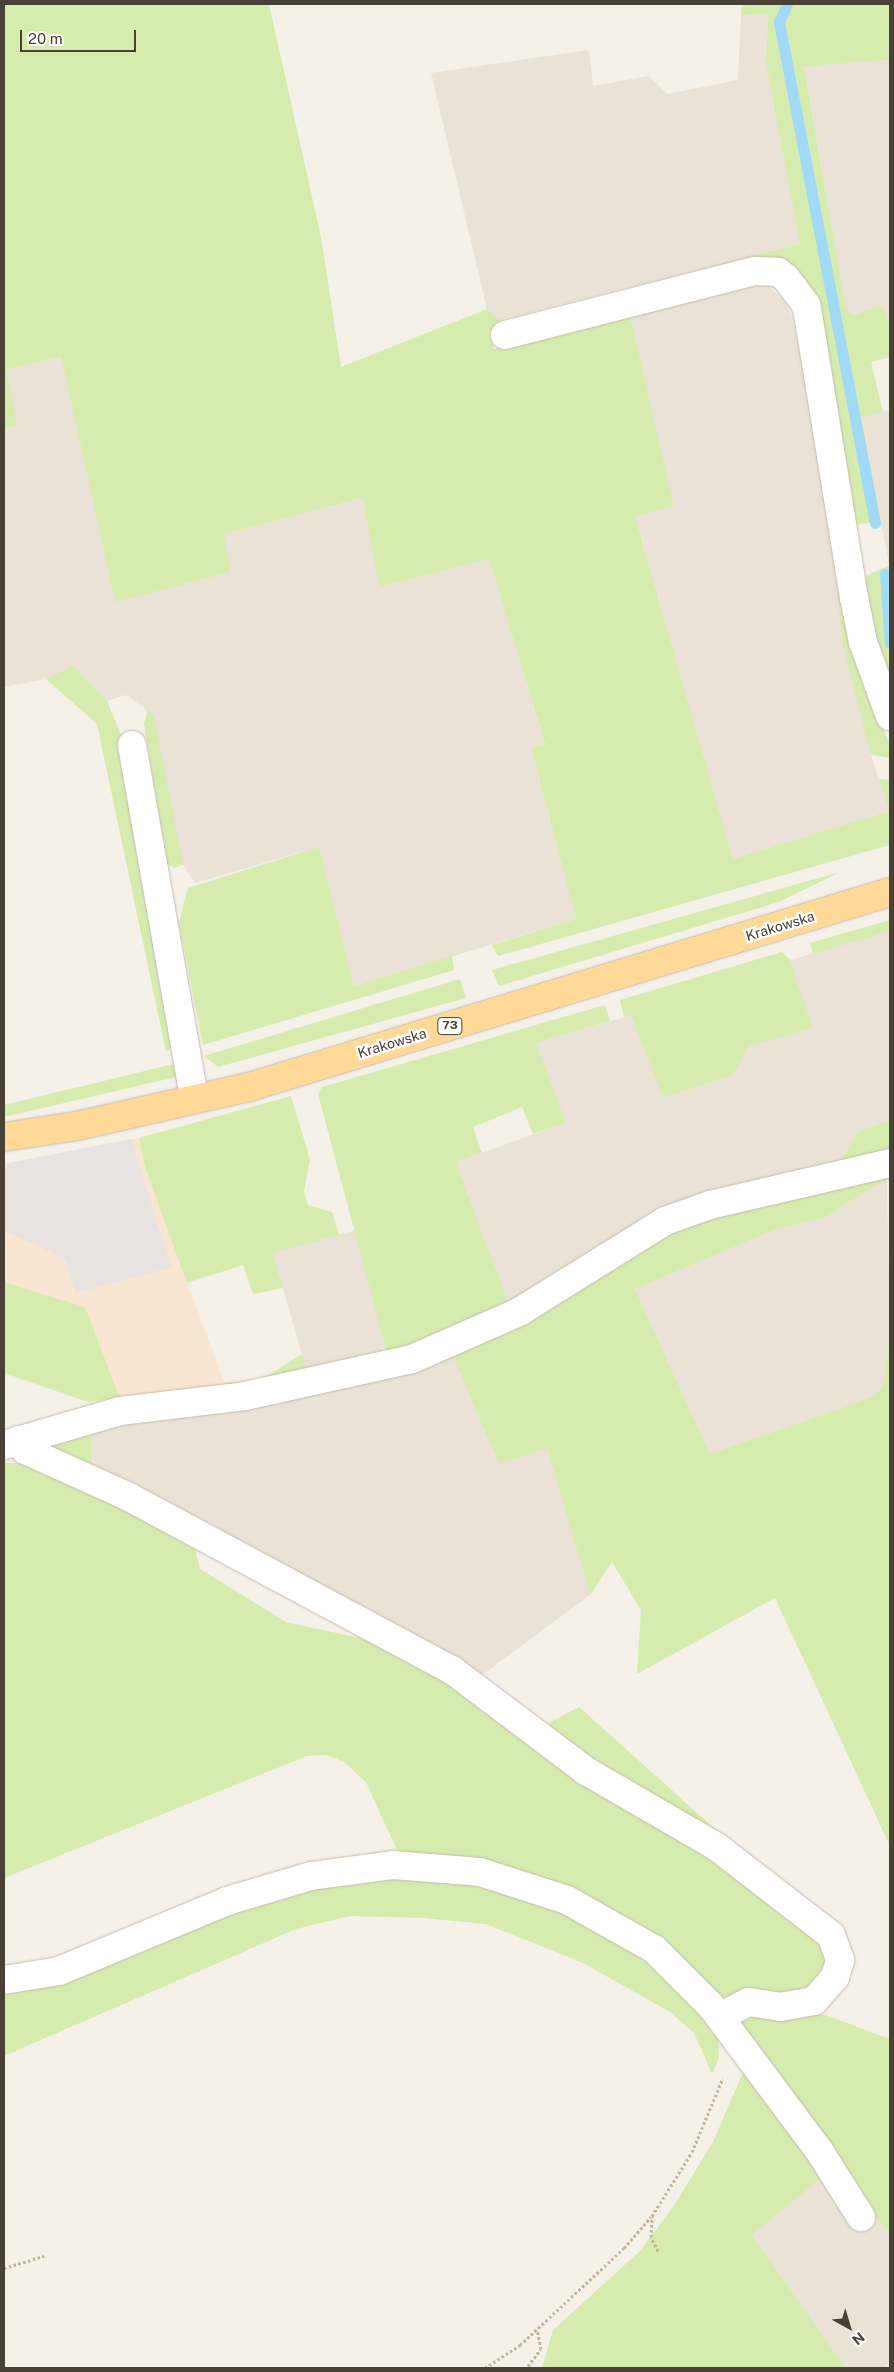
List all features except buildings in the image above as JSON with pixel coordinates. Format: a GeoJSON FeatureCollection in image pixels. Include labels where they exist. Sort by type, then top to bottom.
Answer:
{"type":"FeatureCollection","features":[{"type":"Feature","properties":{"kind":"main road","name":"Krakowska"},"geometry":{"type":"LineString","coordinates":[[4,1137],[77,1126],[249,1087],[890,892]]}},
{"type":"Feature","properties":{"kind":"street"},"geometry":{"type":"LineString","coordinates":[[505,335],[755,271],[767,270],[786,278],[806,304],[863,642],[890,716]]}},
{"type":"Feature","properties":{"kind":"street"},"geometry":{"type":"LineString","coordinates":[[132,745],[194,1098]]}},
{"type":"Feature","properties":{"kind":"street"},"geometry":{"type":"LineString","coordinates":[[11,1443],[120,1411],[245,1396],[412,1359],[519,1312],[664,1222],[710,1205],[890,1163]]}},
{"type":"Feature","properties":{"kind":"street"},"geometry":{"type":"LineString","coordinates":[[11,1443],[127,1496],[452,1670],[586,1771],[717,1847],[831,1935],[840,1960],[835,1977],[814,2001],[781,2007],[748,2002],[720,2017]]}},
{"type":"Feature","properties":{"kind":"street"},"geometry":{"type":"LineString","coordinates":[[4,1980],[66,1968],[227,1901],[311,1876],[350,1868],[440,1866],[527,1886],[605,1920],[654,1949],[720,2017],[820,2152],[861,2217]]}},
{"type":"Feature","properties":{"kind":"path"},"geometry":{"type":"LineString","coordinates":[[485,2368],[537,2328],[624,2248],[652,2216],[696,2144],[728,2063],[740,2045]]}},
{"type":"Feature","properties":{"kind":"path"},"geometry":{"type":"LineString","coordinates":[[652,2216],[651,2236],[658,2251]]}},
{"type":"Feature","properties":{"kind":"path"},"geometry":{"type":"LineString","coordinates":[[4,2268],[44,2256]]}},
{"type":"Feature","properties":{"kind":"path"},"geometry":{"type":"LineString","coordinates":[[528,2366],[541,2349],[537,2328]]}},
{"type":"Feature","properties":{"kind":"shaded area"},"geometry":{"type":"Polygon","coordinates":[[[768,14],[766,64],[800,244],[500,320],[487,309],[431,73],[589,50],[593,86],[649,76],[667,94],[738,80],[741,16],[768,14]]]}},
{"type":"Feature","properties":{"kind":"shaded area"},"geometry":{"type":"Polygon","coordinates":[[[890,60],[890,326],[882,305],[853,315],[846,310],[804,65],[890,60]]]}},
{"type":"Feature","properties":{"kind":"shaded area"},"geometry":{"type":"Polygon","coordinates":[[[765,281],[787,304],[812,388],[871,755],[889,811],[733,859],[635,515],[674,506],[629,311],[765,281]]]}},
{"type":"Feature","properties":{"kind":"shaded area"},"geometry":{"type":"Polygon","coordinates":[[[61,357],[115,602],[224,534],[364,498],[379,587],[489,559],[545,745],[531,748],[576,919],[354,986],[319,847],[195,883],[180,860],[154,715],[126,695],[107,701],[73,665],[46,679],[4,687],[4,428],[16,426],[7,370],[61,357]]]}},
{"type":"Feature","properties":{"kind":"shaded area"},"geometry":{"type":"Polygon","coordinates":[[[890,410],[890,565],[889,565],[861,418],[890,410]]]}},
{"type":"Feature","properties":{"kind":"shaded area"},"geometry":{"type":"Polygon","coordinates":[[[890,931],[890,1120],[858,1131],[837,1166],[510,1308],[456,1162],[565,1123],[536,1043],[631,1015],[664,1098],[734,1075],[746,1047],[812,1028],[790,960],[890,931]]]}},
{"type":"Feature","properties":{"kind":"shaded area"},"geometry":{"type":"Polygon","coordinates":[[[139,1138],[146,1170],[227,1390],[120,1398],[85,1307],[4,1282],[4,1164],[139,1138]]]}},
{"type":"Feature","properties":{"kind":"shaded area"},"geometry":{"type":"Polygon","coordinates":[[[131,1139],[171,1267],[76,1293],[65,1258],[4,1231],[4,1164],[131,1139]]]}},
{"type":"Feature","properties":{"kind":"shaded area"},"geometry":{"type":"Polygon","coordinates":[[[887,1179],[890,1338],[882,1387],[872,1397],[710,1454],[635,1289],[772,1231],[823,1218],[887,1179]]]}},
{"type":"Feature","properties":{"kind":"shaded area"},"geometry":{"type":"Polygon","coordinates":[[[356,1230],[388,1357],[308,1376],[273,1253],[356,1230]]]}},
{"type":"Feature","properties":{"kind":"shaded area"},"geometry":{"type":"Polygon","coordinates":[[[452,1353],[547,1448],[590,1595],[482,1675],[277,1567],[216,1526],[91,1465],[91,1426],[452,1353]]]}},
{"type":"Feature","properties":{"kind":"shaded area"},"geometry":{"type":"Polygon","coordinates":[[[839,2163],[890,2235],[890,2362],[883,2368],[846,2368],[752,2235],[839,2163]]]}},
{"type":"Feature","properties":{"kind":"green space"},"geometry":{"type":"Polygon","coordinates":[[[4,4],[269,4],[321,237],[341,367],[487,309],[500,320],[489,334],[494,349],[629,311],[674,506],[635,516],[733,859],[889,811],[879,779],[890,780],[890,845],[498,956],[492,945],[576,919],[531,747],[545,744],[489,559],[379,587],[363,498],[224,534],[230,572],[115,602],[61,357],[7,370],[17,426],[4,428],[4,4]]]}},
{"type":"Feature","properties":{"kind":"green space"},"geometry":{"type":"Polygon","coordinates":[[[742,4],[890,4],[890,60],[804,66],[846,310],[853,315],[882,305],[890,326],[890,357],[871,362],[883,412],[861,418],[881,522],[858,524],[852,517],[808,289],[720,264],[800,244],[766,64],[768,14],[741,16],[742,4]]]}},
{"type":"Feature","properties":{"kind":"green space"},"geometry":{"type":"Polygon","coordinates":[[[825,477],[871,700],[890,744],[890,758],[871,755],[843,645],[825,477]]]}},
{"type":"Feature","properties":{"kind":"green space"},"geometry":{"type":"Polygon","coordinates":[[[890,565],[890,694],[883,680],[864,577],[890,565]]]}},
{"type":"Feature","properties":{"kind":"green space"},"geometry":{"type":"Polygon","coordinates":[[[73,665],[107,701],[121,735],[179,1040],[166,1052],[97,724],[46,679],[73,665]]]}},
{"type":"Feature","properties":{"kind":"green space"},"geometry":{"type":"Polygon","coordinates":[[[148,710],[154,715],[183,864],[175,868],[167,864],[144,724],[148,710]]]}},
{"type":"Feature","properties":{"kind":"green space"},"geometry":{"type":"Polygon","coordinates":[[[319,847],[354,986],[452,956],[454,970],[203,1045],[179,922],[188,888],[319,847]]]}},
{"type":"Feature","properties":{"kind":"green space"},"geometry":{"type":"Polygon","coordinates":[[[840,872],[779,902],[499,986],[492,970],[840,872]]]}},
{"type":"Feature","properties":{"kind":"green space"},"geometry":{"type":"Polygon","coordinates":[[[890,920],[890,931],[813,954],[810,943],[890,920]]]}},
{"type":"Feature","properties":{"kind":"green space"},"geometry":{"type":"Polygon","coordinates":[[[782,952],[790,960],[813,1028],[747,1047],[734,1075],[663,1098],[631,1015],[624,1017],[620,1000],[782,952]]]}},
{"type":"Feature","properties":{"kind":"green space"},"geometry":{"type":"Polygon","coordinates":[[[460,979],[466,998],[218,1067],[204,1056],[460,979]]]}},
{"type":"Feature","properties":{"kind":"green space"},"geometry":{"type":"Polygon","coordinates":[[[605,1005],[610,1021],[536,1043],[566,1123],[533,1134],[522,1107],[473,1127],[482,1153],[456,1162],[510,1308],[388,1357],[318,1094],[322,1087],[605,1005]]]}},
{"type":"Feature","properties":{"kind":"green space"},"geometry":{"type":"Polygon","coordinates":[[[182,1062],[176,1077],[4,1117],[4,1105],[182,1062]]]}},
{"type":"Feature","properties":{"kind":"green space"},"geometry":{"type":"Polygon","coordinates":[[[291,1096],[310,1160],[304,1191],[308,1205],[332,1212],[339,1235],[273,1253],[283,1288],[253,1294],[243,1265],[187,1283],[146,1170],[139,1138],[291,1096]]]}},
{"type":"Feature","properties":{"kind":"green space"},"geometry":{"type":"Polygon","coordinates":[[[890,1120],[890,1154],[837,1166],[858,1131],[890,1120]]]}},
{"type":"Feature","properties":{"kind":"green space"},"geometry":{"type":"Polygon","coordinates":[[[890,1169],[890,1184],[887,1179],[823,1218],[772,1231],[635,1289],[710,1454],[872,1397],[882,1387],[890,1338],[890,1846],[775,1598],[637,1674],[641,1610],[612,1562],[590,1595],[547,1448],[499,1464],[452,1354],[672,1227],[890,1169]]]}},
{"type":"Feature","properties":{"kind":"green space"},"geometry":{"type":"Polygon","coordinates":[[[4,1282],[85,1307],[120,1398],[88,1402],[4,1373],[4,1282]]]}},
{"type":"Feature","properties":{"kind":"green space"},"geometry":{"type":"Polygon","coordinates":[[[302,1354],[308,1376],[227,1390],[225,1383],[261,1380],[302,1354]]]}},
{"type":"Feature","properties":{"kind":"green space"},"geometry":{"type":"Polygon","coordinates":[[[91,1426],[91,1465],[56,1454],[41,1437],[91,1426]]]}},
{"type":"Feature","properties":{"kind":"green space"},"geometry":{"type":"Polygon","coordinates":[[[4,1463],[21,1463],[55,1474],[194,1543],[200,1569],[286,1622],[388,1644],[668,1825],[833,1951],[821,1987],[722,2009],[647,1938],[400,1857],[366,1782],[344,1762],[327,1755],[307,1756],[4,1878],[4,1463]]]}},
{"type":"Feature","properties":{"kind":"green space"},"geometry":{"type":"Polygon","coordinates":[[[579,1707],[733,1845],[614,1778],[547,1724],[579,1707]]]}},
{"type":"Feature","properties":{"kind":"green space"},"geometry":{"type":"Polygon","coordinates":[[[413,1873],[528,1894],[629,1941],[718,2029],[719,2058],[712,2074],[694,2033],[670,2012],[583,1963],[486,1924],[423,1918],[350,1916],[296,1929],[4,2056],[4,1988],[305,1885],[413,1873]]]}},
{"type":"Feature","properties":{"kind":"green space"},"geometry":{"type":"Polygon","coordinates":[[[773,2012],[826,2015],[890,2039],[890,2235],[729,2017],[773,2012]]]}},
{"type":"Feature","properties":{"kind":"green space"},"geometry":{"type":"Polygon","coordinates":[[[746,2065],[826,2174],[752,2235],[846,2368],[542,2368],[553,2330],[639,2252],[673,2207],[713,2142],[746,2065]]]}},
{"type":"Feature","properties":{"kind":"waterway"},"geometry":{"type":"LineString","coordinates":[[787,4],[779,22],[875,523]]}},
{"type":"Feature","properties":{"kind":"waterway"},"geometry":{"type":"LineString","coordinates":[[885,574],[890,643]]}}]}
